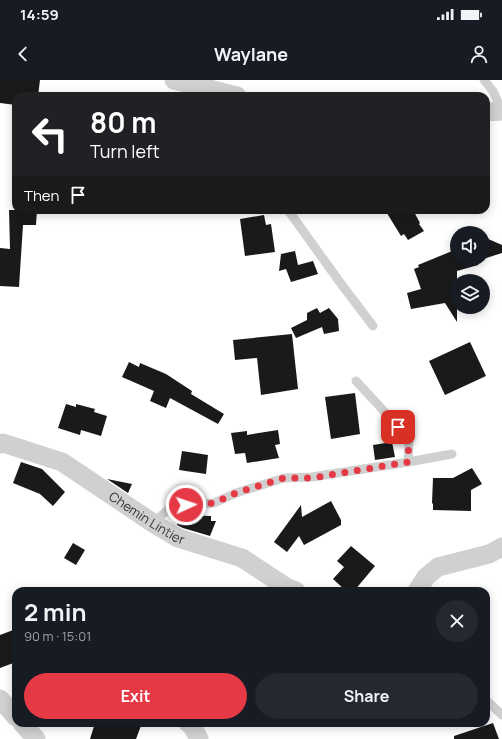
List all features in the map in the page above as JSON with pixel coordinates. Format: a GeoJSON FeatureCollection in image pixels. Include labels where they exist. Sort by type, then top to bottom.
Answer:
{"type":"FeatureCollection","features":[{"type":"Feature","properties":{"kind":"street"},"geometry":{"type":"LineString","coordinates":[[174,80],[221,92]]}},
{"type":"Feature","properties":{"kind":"street"},"geometry":{"type":"LineString","coordinates":[[490,112],[502,111]]}},
{"type":"Feature","properties":{"kind":"street","name":"Chemin Lintier"},"geometry":{"type":"LineString","coordinates":[[0,444],[3,443],[62,462],[178,538],[242,558],[288,587]]}},
{"type":"Feature","properties":{"kind":"street"},"geometry":{"type":"LineString","coordinates":[[420,587],[426,577],[438,567],[489,554],[502,547]]}},
{"type":"Feature","properties":{"kind":"street"},"geometry":{"type":"LineString","coordinates":[[0,699],[12,712]]}},
{"type":"Feature","properties":{"kind":"street"},"geometry":{"type":"LineString","coordinates":[[26,727],[36,739]]}},
{"type":"Feature","properties":{"kind":"street"},"geometry":{"type":"LineString","coordinates":[[193,727],[199,739]]}},
{"type":"Feature","properties":{"kind":"lane"},"geometry":{"type":"LineString","coordinates":[[484,80],[493,91],[502,111]]}},
{"type":"Feature","properties":{"kind":"lane"},"geometry":{"type":"LineString","coordinates":[[291,214],[373,326]]}},
{"type":"Feature","properties":{"kind":"lane"},"geometry":{"type":"LineString","coordinates":[[356,381],[409,438],[408,462]]}},
{"type":"Feature","properties":{"kind":"lane"},"geometry":{"type":"LineString","coordinates":[[153,523],[172,506],[214,503],[236,493],[284,478],[312,478],[452,454]]}},
{"type":"Feature","properties":{"kind":"lane"},"geometry":{"type":"LineString","coordinates":[[490,704],[502,715]]}},
{"type":"Feature","properties":{"kind":"building"},"geometry":{"type":"Polygon","coordinates":[[[0,80],[40,80],[38,92],[12,92],[12,104],[0,103],[0,80]]]}},
{"type":"Feature","properties":{"kind":"building"},"geometry":{"type":"Polygon","coordinates":[[[9,210],[12,210],[12,214],[37,214],[36,225],[23,225],[19,287],[0,286],[0,248],[10,249],[9,210]]]}},
{"type":"Feature","properties":{"kind":"building"},"geometry":{"type":"Polygon","coordinates":[[[387,214],[415,214],[420,223],[419,224],[424,231],[408,240],[404,234],[401,236],[387,214]]]}},
{"type":"Feature","properties":{"kind":"building"},"geometry":{"type":"Polygon","coordinates":[[[264,215],[266,225],[271,224],[275,252],[245,256],[240,219],[264,215]]]}},
{"type":"Feature","properties":{"kind":"building"},"geometry":{"type":"Polygon","coordinates":[[[490,240],[502,245],[502,253],[490,257],[490,240]]]}},
{"type":"Feature","properties":{"kind":"building"},"geometry":{"type":"Polygon","coordinates":[[[295,251],[298,265],[313,261],[318,274],[291,282],[286,269],[279,271],[281,254],[295,251]]]}},
{"type":"Feature","properties":{"kind":"building"},"geometry":{"type":"Polygon","coordinates":[[[450,252],[450,266],[474,266],[457,271],[457,274],[450,274],[450,311],[445,303],[411,309],[407,293],[421,289],[414,269],[419,267],[418,265],[450,252]]]}},
{"type":"Feature","properties":{"kind":"building"},"geometry":{"type":"Polygon","coordinates":[[[317,308],[320,313],[329,308],[338,319],[339,331],[324,334],[322,327],[296,338],[291,328],[307,320],[307,313],[317,308]]]}},
{"type":"Feature","properties":{"kind":"building"},"geometry":{"type":"Polygon","coordinates":[[[452,314],[457,314],[457,322],[452,314]]]}},
{"type":"Feature","properties":{"kind":"building"},"geometry":{"type":"Polygon","coordinates":[[[292,334],[298,389],[261,395],[257,358],[235,360],[233,340],[292,334]]]}},
{"type":"Feature","properties":{"kind":"building"},"geometry":{"type":"Polygon","coordinates":[[[470,342],[486,376],[445,395],[429,361],[470,342]]]}},
{"type":"Feature","properties":{"kind":"building"},"geometry":{"type":"Polygon","coordinates":[[[129,362],[139,367],[140,363],[166,374],[192,391],[191,394],[224,414],[218,424],[170,398],[166,408],[150,401],[154,391],[122,377],[129,362]]]}},
{"type":"Feature","properties":{"kind":"building"},"geometry":{"type":"Polygon","coordinates":[[[355,393],[360,434],[331,439],[325,397],[355,393]]]}},
{"type":"Feature","properties":{"kind":"building"},"geometry":{"type":"Polygon","coordinates":[[[66,404],[76,407],[76,404],[95,409],[94,412],[107,416],[101,436],[81,430],[80,435],[58,428],[66,404]]]}},
{"type":"Feature","properties":{"kind":"building"},"geometry":{"type":"Polygon","coordinates":[[[278,430],[280,444],[275,445],[279,458],[247,463],[245,453],[235,454],[231,433],[247,431],[247,435],[278,430]]]}},
{"type":"Feature","properties":{"kind":"building"},"geometry":{"type":"Polygon","coordinates":[[[392,442],[395,457],[375,460],[373,445],[392,442]]]}},
{"type":"Feature","properties":{"kind":"building"},"geometry":{"type":"Polygon","coordinates":[[[182,451],[208,455],[206,474],[179,470],[182,451]]]}},
{"type":"Feature","properties":{"kind":"building"},"geometry":{"type":"Polygon","coordinates":[[[21,462],[42,469],[65,492],[53,506],[40,494],[13,483],[21,462]]]}},
{"type":"Feature","properties":{"kind":"building"},"geometry":{"type":"Polygon","coordinates":[[[472,468],[482,484],[471,490],[471,511],[433,510],[433,478],[453,478],[472,468]]]}},
{"type":"Feature","properties":{"kind":"building"},"geometry":{"type":"Polygon","coordinates":[[[107,479],[132,484],[128,493],[107,479]]]}},
{"type":"Feature","properties":{"kind":"building"},"geometry":{"type":"Polygon","coordinates":[[[331,501],[341,520],[341,525],[304,545],[299,536],[287,552],[274,542],[301,505],[302,517],[331,501]]]}},
{"type":"Feature","properties":{"kind":"building"},"geometry":{"type":"Polygon","coordinates":[[[180,515],[211,516],[211,521],[216,521],[210,536],[177,525],[180,515]]]}},
{"type":"Feature","properties":{"kind":"building"},"geometry":{"type":"Polygon","coordinates":[[[73,543],[85,550],[76,565],[64,558],[73,543]]]}},
{"type":"Feature","properties":{"kind":"building"},"geometry":{"type":"Polygon","coordinates":[[[351,546],[375,566],[357,587],[342,587],[333,579],[344,567],[337,561],[351,546]]]}},
{"type":"Feature","properties":{"kind":"building"},"geometry":{"type":"Polygon","coordinates":[[[12,630],[12,664],[0,668],[0,635],[12,630]]]}},
{"type":"Feature","properties":{"kind":"building"},"geometry":{"type":"Polygon","coordinates":[[[493,723],[499,739],[454,739],[454,736],[481,727],[490,727],[490,724],[493,723]]]}},
{"type":"Feature","properties":{"kind":"building"},"geometry":{"type":"Polygon","coordinates":[[[94,727],[140,727],[136,739],[90,739],[94,727]]]}},
{"type":"Feature","properties":{"kind":"route"},"geometry":{"type":"LineString","coordinates":[[186,505],[214,503],[236,493],[284,478],[312,478],[408,462],[409,438],[398,427]]}}]}
